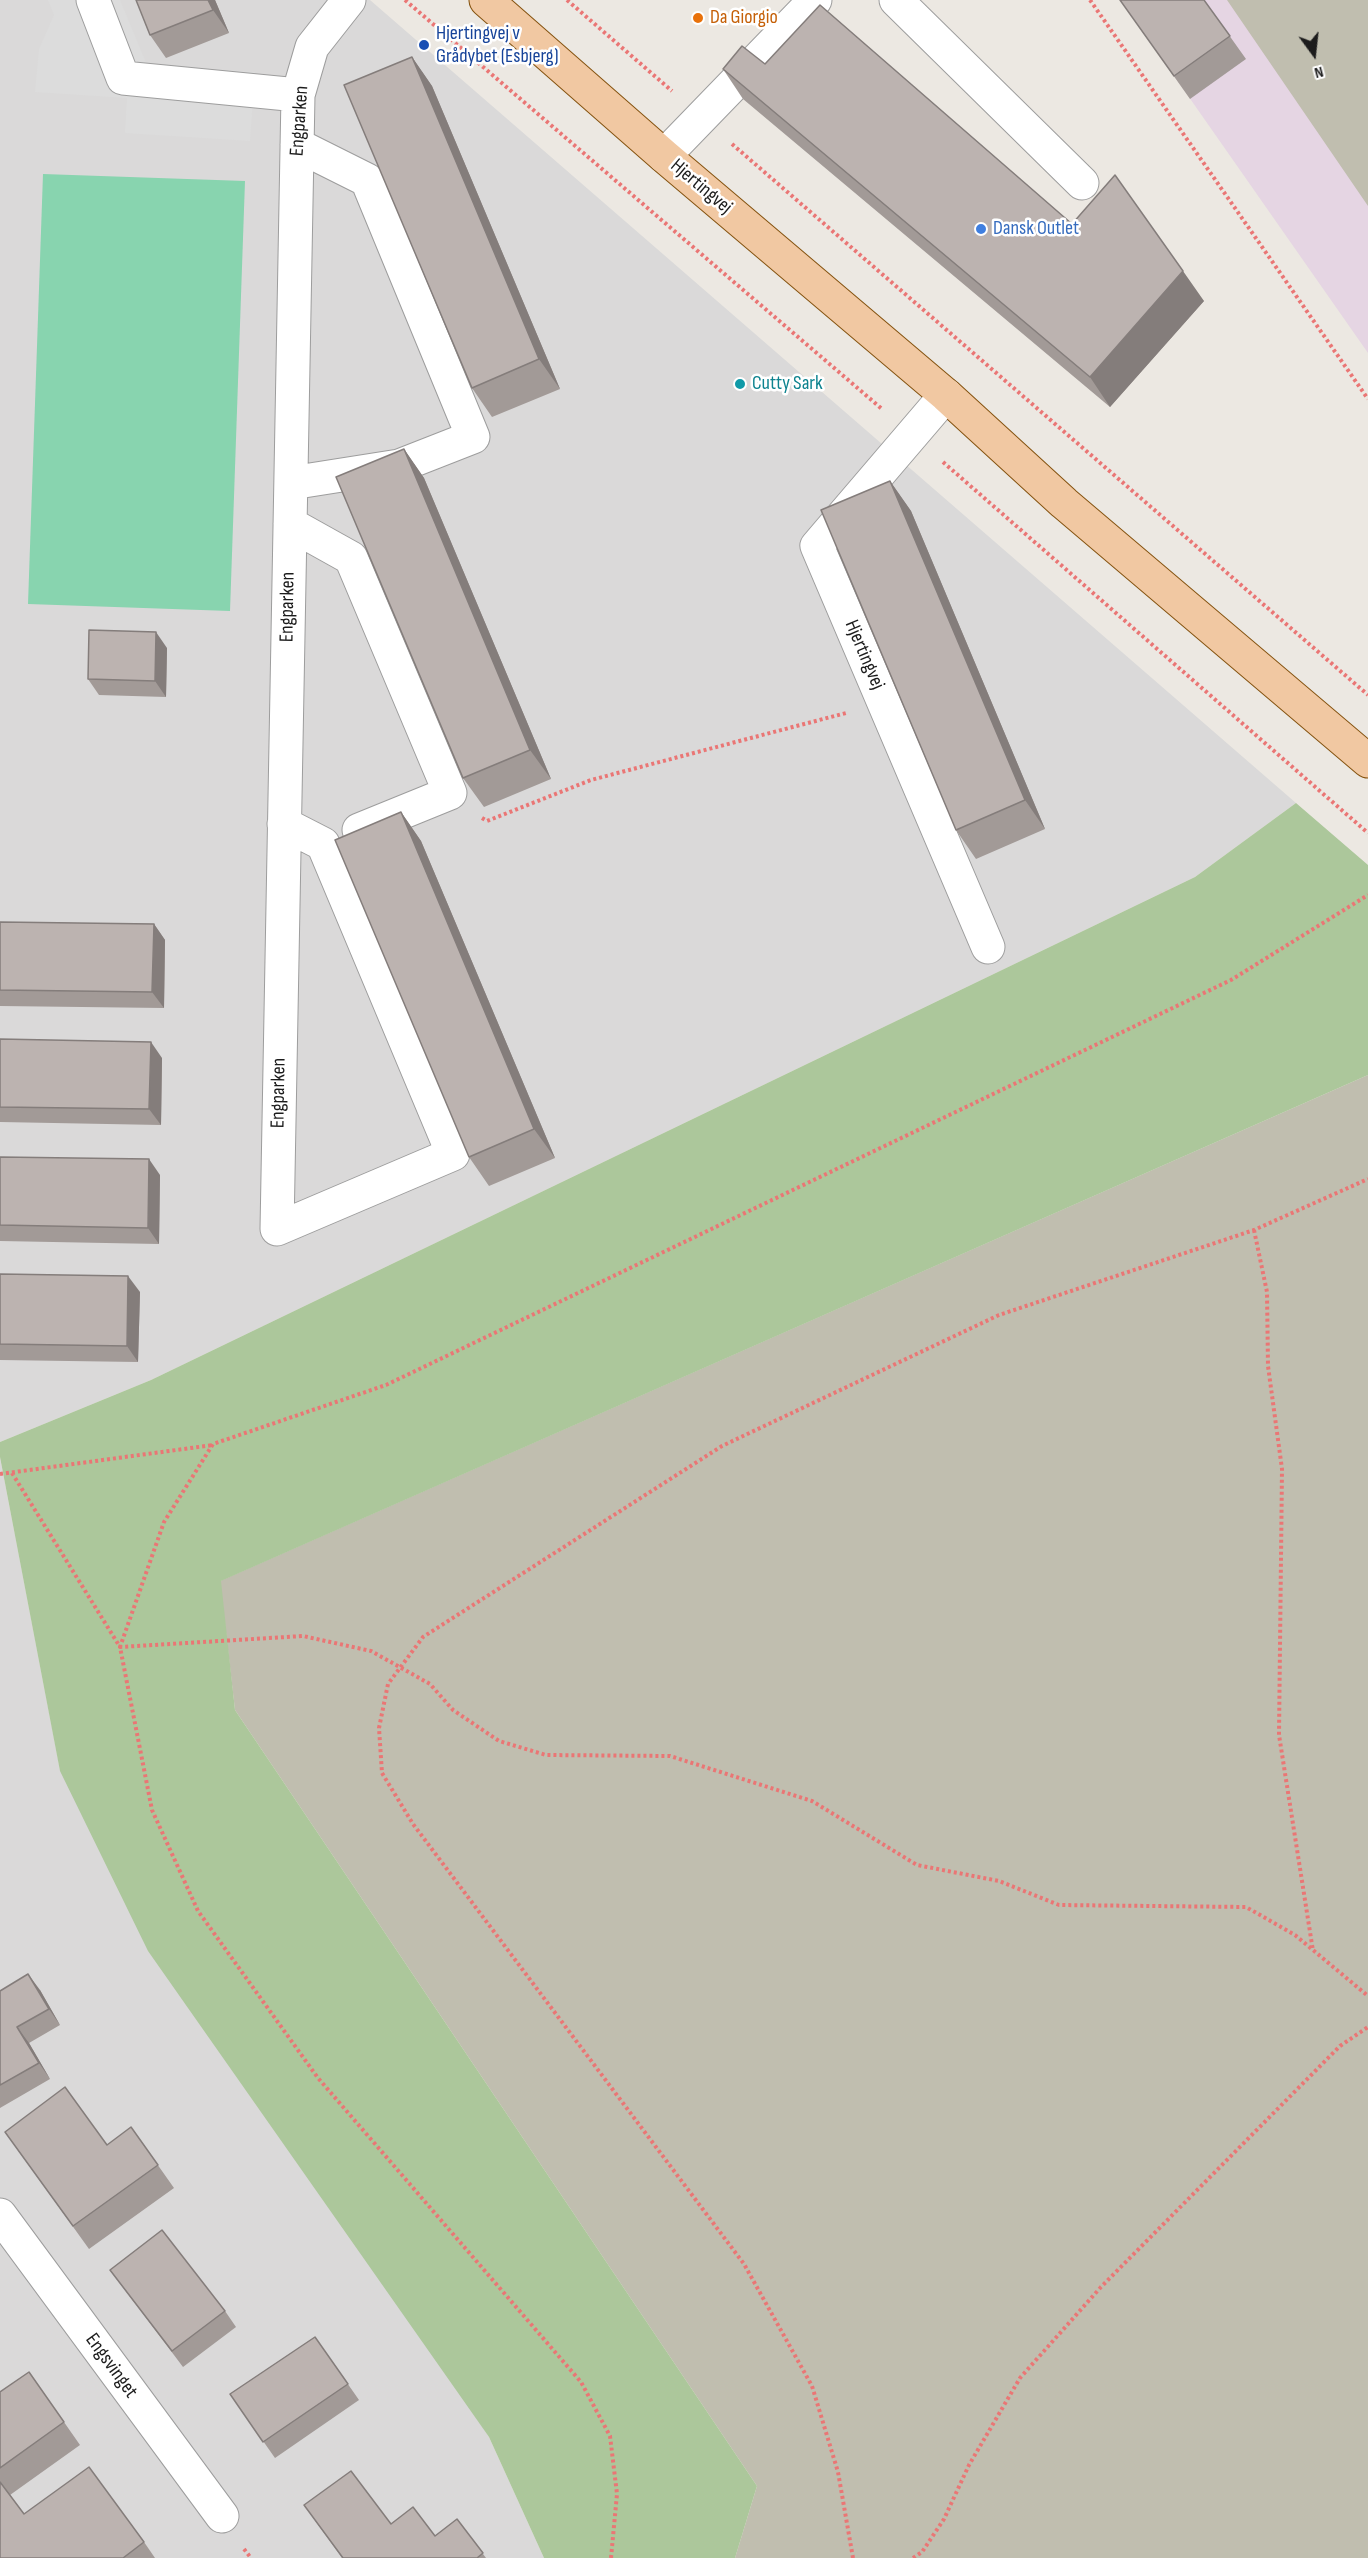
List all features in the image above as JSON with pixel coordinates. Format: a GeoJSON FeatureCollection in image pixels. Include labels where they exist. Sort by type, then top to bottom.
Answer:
{"type":"FeatureCollection","features":[{"type":"Feature","properties":{"kind":"main road","name":"Hjertingvej"},"geometry":{"type":"LineString","coordinates":[[486,0],[664,156],[946,395],[1064,504],[1368,761]]}},
{"type":"Feature","properties":{"kind":"street"},"geometry":{"type":"LineString","coordinates":[[93,0],[123,78],[298,95]]}},
{"type":"Feature","properties":{"kind":"street","name":"Engparken"},"geometry":{"type":"LineString","coordinates":[[323,844],[453,1154],[277,1229],[298,95],[312,47],[349,0]]}},
{"type":"Feature","properties":{"kind":"street"},"geometry":{"type":"LineString","coordinates":[[664,156],[814,0]]}},
{"type":"Feature","properties":{"kind":"street"},"geometry":{"type":"LineString","coordinates":[[896,0],[1082,183]]}},
{"type":"Feature","properties":{"kind":"street"},"geometry":{"type":"LineString","coordinates":[[291,483],[399,466],[473,437],[367,180],[297,144]]}},
{"type":"Feature","properties":{"kind":"street","name":"Hjertingvej"},"geometry":{"type":"LineString","coordinates":[[946,395],[817,546],[988,947]]}},
{"type":"Feature","properties":{"kind":"street"},"geometry":{"type":"LineString","coordinates":[[284,824],[323,844],[450,793],[351,558],[290,524]]}},
{"type":"Feature","properties":{"kind":"street","name":"Engsvinget"},"geometry":{"type":"LineString","coordinates":[[0,2216],[222,2516]]}},
{"type":"Feature","properties":{"kind":"path"},"geometry":{"type":"LineString","coordinates":[[567,0],[1368,695]]}},
{"type":"Feature","properties":{"kind":"path"},"geometry":{"type":"LineString","coordinates":[[1090,0],[1368,399]]}},
{"type":"Feature","properties":{"kind":"path"},"geometry":{"type":"LineString","coordinates":[[450,793],[487,821],[591,780],[884,702]]}},
{"type":"Feature","properties":{"kind":"path"},"geometry":{"type":"LineString","coordinates":[[0,1474],[213,1444],[397,1380],[1231,980],[1368,895]]}},
{"type":"Feature","properties":{"kind":"path"},"geometry":{"type":"LineString","coordinates":[[853,2558],[838,2472],[812,2386],[744,2264],[420,1834],[382,1773],[379,1728],[388,1684],[423,1637],[722,1446],[999,1316],[1254,1230],[1368,1179]]}},
{"type":"Feature","properties":{"kind":"path"},"geometry":{"type":"LineString","coordinates":[[1254,1230],[1267,1292],[1268,1366],[1282,1469],[1279,1735],[1313,1952]]}},
{"type":"Feature","properties":{"kind":"path"},"geometry":{"type":"LineString","coordinates":[[120,1647],[164,1522],[213,1444]]}},
{"type":"Feature","properties":{"kind":"path"},"geometry":{"type":"LineString","coordinates":[[12,1473],[120,1647],[152,1810],[198,1911],[318,2078],[581,2382],[591,2400],[610,2436],[613,2459],[617,2494],[611,2558]]}},
{"type":"Feature","properties":{"kind":"path"},"geometry":{"type":"LineString","coordinates":[[120,1647],[303,1636],[371,1651],[430,1684],[453,1710],[499,1741],[546,1755],[670,1756],[812,1801],[917,1865],[999,1881],[1059,1905],[1246,1907],[1295,1935],[1368,1996]]}},
{"type":"Feature","properties":{"kind":"path"},"geometry":{"type":"LineString","coordinates":[[913,2558],[922,2552],[944,2519],[969,2465],[1020,2378],[1101,2287],[1331,2054],[1368,2027]]}},
{"type":"Feature","properties":{"kind":"shaded area"},"geometry":{"type":"Polygon","coordinates":[[[0,0],[370,0],[1296,803],[1195,877],[151,1380],[0,1442],[0,0]]]}},
{"type":"Feature","properties":{"kind":"shaded area"},"geometry":{"type":"Polygon","coordinates":[[[48,0],[120,0],[147,65],[255,72],[250,141],[125,133],[127,98],[35,92],[39,49],[54,15],[48,0]]]}},
{"type":"Feature","properties":{"kind":"shaded area"},"geometry":{"type":"Polygon","coordinates":[[[1121,0],[1368,0],[1368,353],[1121,0]]]}},
{"type":"Feature","properties":{"kind":"shaded area"},"geometry":{"type":"Polygon","coordinates":[[[1227,0],[1368,0],[1368,206],[1227,0]]]}},
{"type":"Feature","properties":{"kind":"shaded area"},"geometry":{"type":"Polygon","coordinates":[[[1368,1075],[1368,2558],[735,2558],[757,2486],[235,1710],[220,1581],[1368,1075]]]}},
{"type":"Feature","properties":{"kind":"shaded area"},"geometry":{"type":"Polygon","coordinates":[[[0,1457],[60,1770],[489,2437],[544,2558],[0,2558],[0,1457]]]}},
{"type":"Feature","properties":{"kind":"green space"},"geometry":{"type":"Polygon","coordinates":[[[43,174],[245,181],[230,611],[28,604],[43,174]]]}},
{"type":"Feature","properties":{"kind":"green space"},"geometry":{"type":"Polygon","coordinates":[[[1296,803],[1368,865],[1368,1075],[221,1581],[235,1710],[757,2486],[735,2558],[544,2558],[489,2437],[148,1951],[60,1771],[0,1457],[0,1442],[151,1380],[1195,877],[1296,803]]]}},
{"type":"Feature","properties":{"kind":"building"},"geometry":{"type":"Polygon","coordinates":[[[136,0],[208,0],[213,10],[150,35],[136,0]]]}},
{"type":"Feature","properties":{"kind":"building"},"geometry":{"type":"Polygon","coordinates":[[[1120,0],[1204,0],[1230,36],[1174,76],[1120,0]]]}},
{"type":"Feature","properties":{"kind":"building","name":"Dansk Outlet"},"geometry":{"type":"Polygon","coordinates":[[[820,5],[1072,224],[1115,175],[1183,271],[1090,377],[723,69],[742,46],[765,64],[820,5]]]}},
{"type":"Feature","properties":{"kind":"building"},"geometry":{"type":"Polygon","coordinates":[[[412,57],[539,359],[472,388],[344,85],[412,57]]]}},
{"type":"Feature","properties":{"kind":"building"},"geometry":{"type":"Polygon","coordinates":[[[404,449],[530,750],[463,778],[336,477],[404,449]]]}},
{"type":"Feature","properties":{"kind":"building"},"geometry":{"type":"Polygon","coordinates":[[[890,481],[1025,800],[956,830],[821,510],[890,481]]]}},
{"type":"Feature","properties":{"kind":"building"},"geometry":{"type":"Polygon","coordinates":[[[89,630],[156,632],[155,681],[88,679],[89,630]]]}},
{"type":"Feature","properties":{"kind":"building"},"geometry":{"type":"Polygon","coordinates":[[[401,812],[534,1129],[469,1157],[335,840],[401,812]]]}},
{"type":"Feature","properties":{"kind":"building"},"geometry":{"type":"Polygon","coordinates":[[[0,922],[154,924],[152,992],[0,990],[0,922]]]}},
{"type":"Feature","properties":{"kind":"building"},"geometry":{"type":"Polygon","coordinates":[[[0,1039],[151,1042],[149,1109],[0,1107],[0,1039]]]}},
{"type":"Feature","properties":{"kind":"building"},"geometry":{"type":"Polygon","coordinates":[[[0,1157],[149,1159],[148,1228],[0,1225],[0,1157]]]}},
{"type":"Feature","properties":{"kind":"building"},"geometry":{"type":"Polygon","coordinates":[[[0,1274],[128,1276],[127,1346],[0,1344],[0,1274]]]}},
{"type":"Feature","properties":{"kind":"building"},"geometry":{"type":"Polygon","coordinates":[[[28,1974],[49,2009],[17,2027],[39,2063],[0,2085],[0,1991],[28,1974]]]}},
{"type":"Feature","properties":{"kind":"building"},"geometry":{"type":"Polygon","coordinates":[[[65,2087],[107,2145],[131,2127],[158,2165],[73,2226],[5,2132],[65,2087]]]}},
{"type":"Feature","properties":{"kind":"building"},"geometry":{"type":"Polygon","coordinates":[[[162,2230],[225,2311],[172,2351],[110,2270],[162,2230]]]}},
{"type":"Feature","properties":{"kind":"building"},"geometry":{"type":"Polygon","coordinates":[[[315,2337],[348,2384],[263,2442],[230,2394],[315,2337]]]}},
{"type":"Feature","properties":{"kind":"building"},"geometry":{"type":"Polygon","coordinates":[[[29,2372],[64,2422],[0,2468],[0,2392],[29,2372]]]}},
{"type":"Feature","properties":{"kind":"building"},"geometry":{"type":"Polygon","coordinates":[[[89,2467],[144,2542],[123,2558],[0,2558],[0,2482],[24,2514],[89,2467]]]}},
{"type":"Feature","properties":{"kind":"building"},"geometry":{"type":"Polygon","coordinates":[[[351,2471],[391,2524],[413,2507],[435,2536],[457,2519],[483,2553],[477,2558],[343,2558],[304,2505],[351,2471]]]}},
{"type":"Feature","properties":{"kind":"place","name":"Da Giorgio"},"geometry":{"type":"Point","coordinates":[698,18]}},
{"type":"Feature","properties":{"kind":"place","name":"Hjertingvej v Grådybet (Esbjerg)"},"geometry":{"type":"Point","coordinates":[424,45]}},
{"type":"Feature","properties":{"kind":"place","name":"Dansk Outlet"},"geometry":{"type":"Point","coordinates":[981,229]}},
{"type":"Feature","properties":{"kind":"place","name":"Cutty Sark"},"geometry":{"type":"Point","coordinates":[740,384]}}]}
